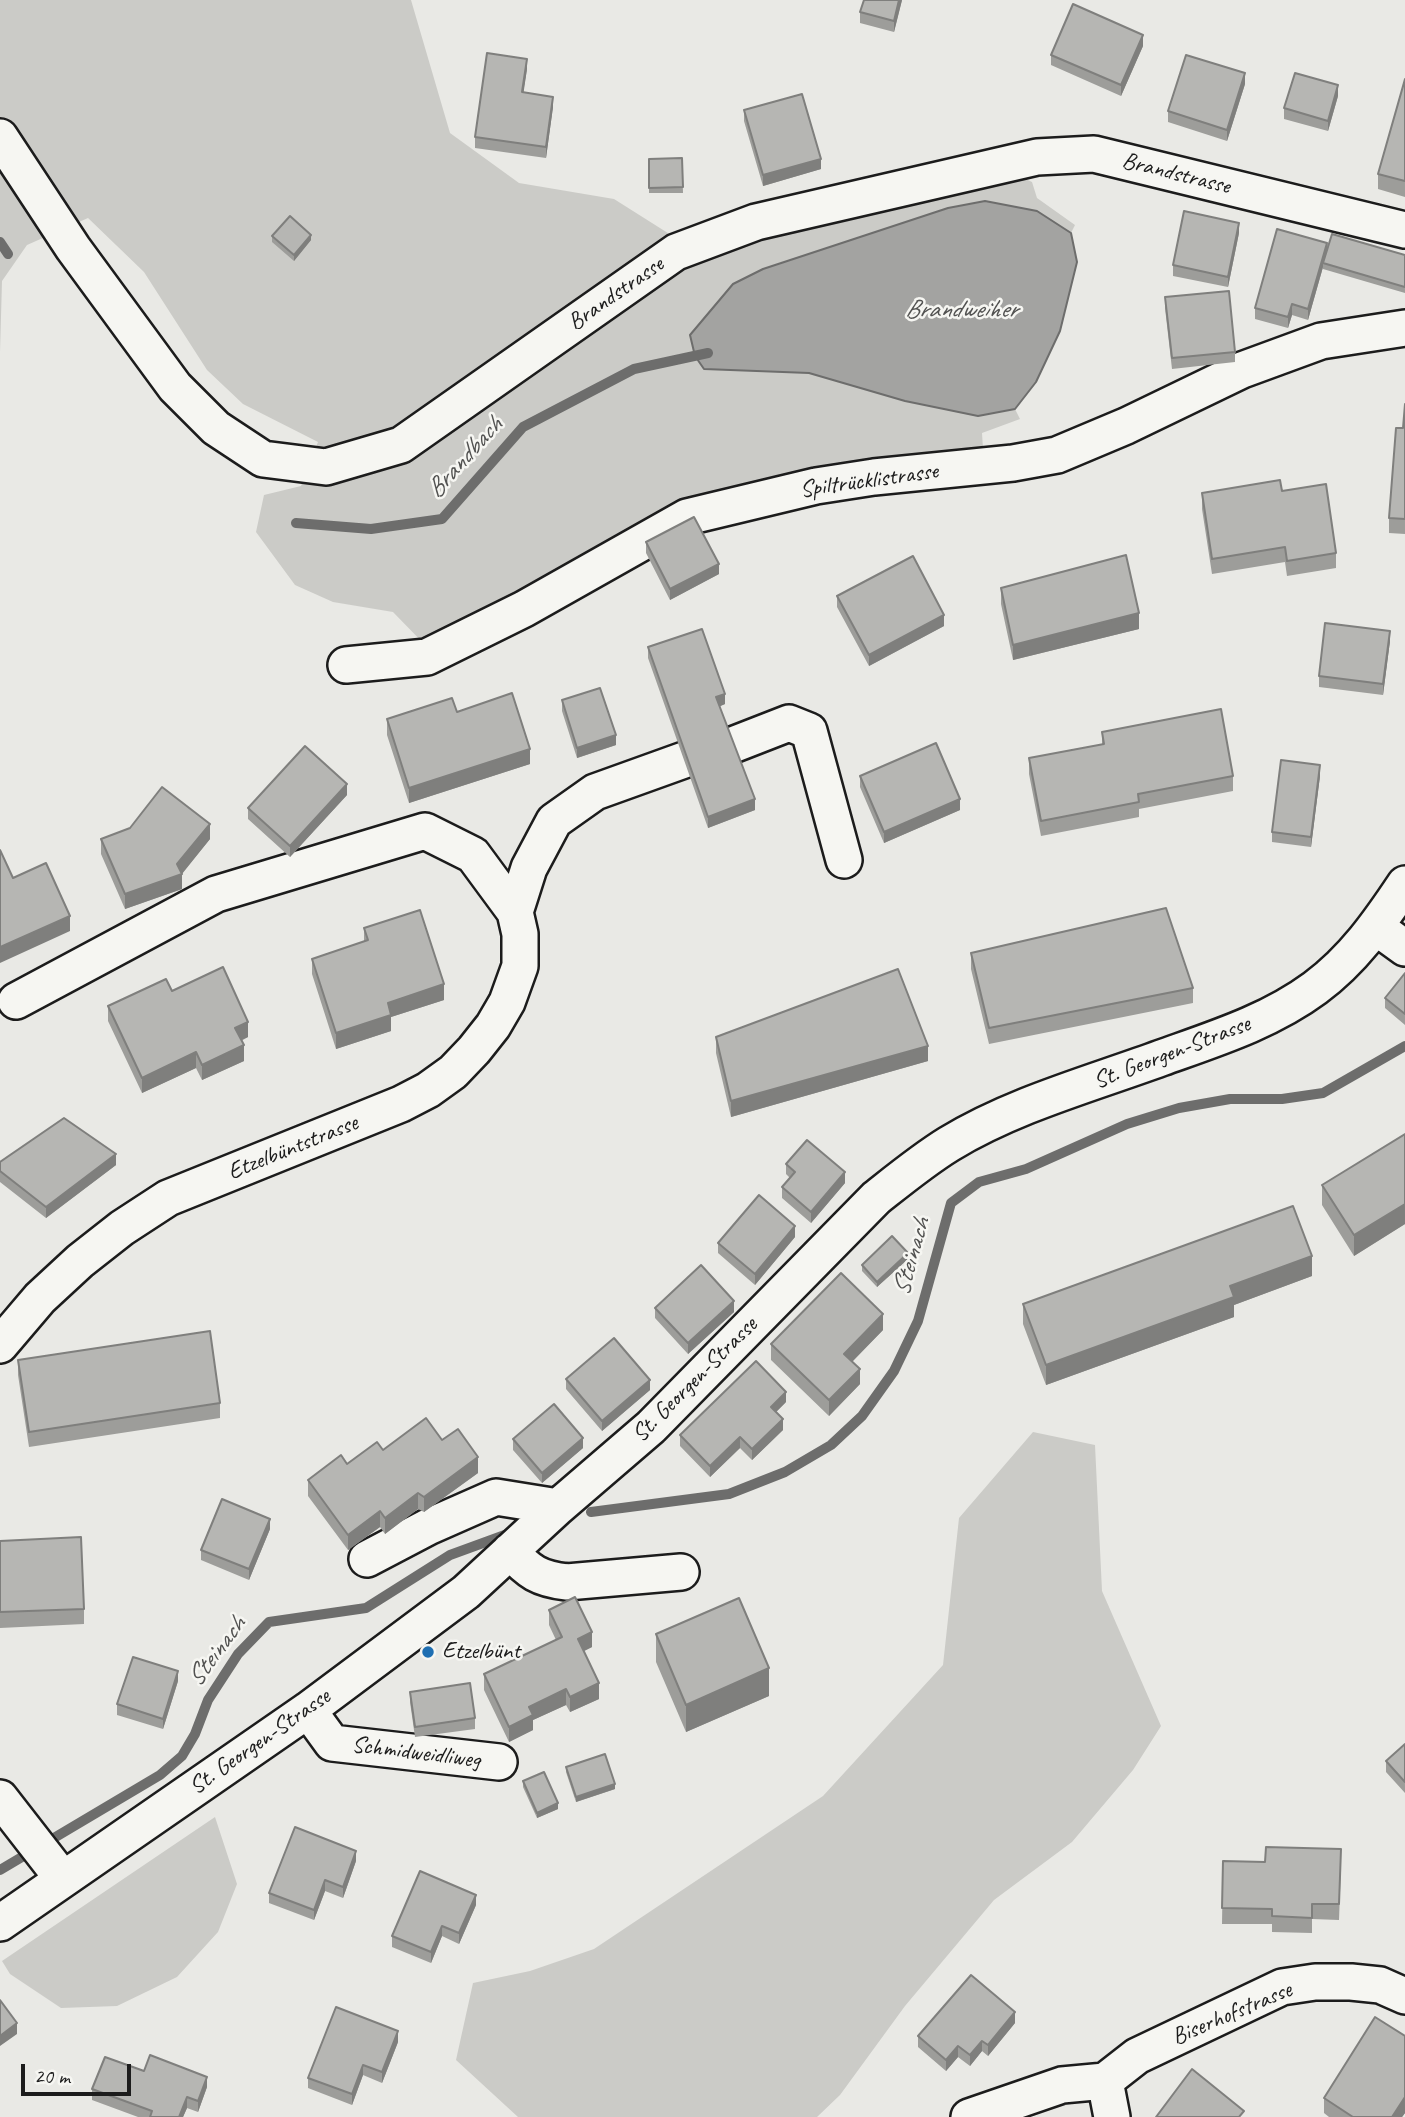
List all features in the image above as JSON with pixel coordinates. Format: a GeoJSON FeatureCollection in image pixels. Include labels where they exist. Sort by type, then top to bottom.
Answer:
{"type":"FeatureCollection","features":[{"type":"Feature","properties":{"kind":"street","name":"Brandstrasse"},"geometry":{"type":"LineString","coordinates":[[0,137],[73,248],[175,387],[216,428],[263,459],[326,467],[401,444],[676,252],[756,222],[1037,157],[1094,154],[1405,230]]}},
{"type":"Feature","properties":{"kind":"street","name":"Spiltrücklistrasse"},"geometry":{"type":"LineString","coordinates":[[346,665],[427,657],[524,609],[687,517],[816,486],[874,477],[1013,463],[1057,455],[1126,426],[1242,370],[1321,341],[1405,328]]}},
{"type":"Feature","properties":{"kind":"street"},"geometry":{"type":"LineString","coordinates":[[730,746],[789,723],[809,732],[844,860]]}},
{"type":"Feature","properties":{"kind":"street","name":"Etzelbüntstrasse"},"geometry":{"type":"LineString","coordinates":[[515,912],[529,868],[554,821],[595,792],[684,760]]}},
{"type":"Feature","properties":{"kind":"street","name":"Etzelbüntstrasse"},"geometry":{"type":"LineString","coordinates":[[0,1345],[40,1298],[80,1261],[122,1228],[168,1198],[401,1104],[428,1090],[453,1072],[493,1026],[507,1002],[520,966],[520,934],[515,912],[473,855],[425,831],[216,894],[16,1001]]}},
{"type":"Feature","properties":{"kind":"street","name":"St. Georgen-Strasse"},"geometry":{"type":"LineString","coordinates":[[0,1923],[54,1867],[308,1710],[444,1609],[651,1427],[868,1206],[913,1168],[951,1143],[992,1122],[1268,1017],[1316,988],[1358,949],[1405,884]]}},
{"type":"Feature","properties":{"kind":"street"},"geometry":{"type":"LineString","coordinates":[[1376,927],[1405,948]]}},
{"type":"Feature","properties":{"kind":"street"},"geometry":{"type":"LineString","coordinates":[[367,1559],[428,1527],[496,1497],[558,1507]]}},
{"type":"Feature","properties":{"kind":"street"},"geometry":{"type":"LineString","coordinates":[[512,1549],[529,1572],[551,1580],[567,1582],[681,1572]]}},
{"type":"Feature","properties":{"kind":"street","name":"Schmidweidliweg"},"geometry":{"type":"LineString","coordinates":[[308,1710],[332,1743],[499,1762]]}},
{"type":"Feature","properties":{"kind":"street"},"geometry":{"type":"LineString","coordinates":[[8,1808],[54,1867]]}},
{"type":"Feature","properties":{"kind":"street","name":"Biserhofstrasse"},"geometry":{"type":"LineString","coordinates":[[1105,2081],[1137,2056],[1282,1987],[1315,1982],[1351,1982],[1380,1985],[1405,1997]]}},
{"type":"Feature","properties":{"kind":"street"},"geometry":{"type":"LineString","coordinates":[[969,2117],[1062,2085],[1105,2081],[1112,2117]]}},
{"type":"Feature","properties":{"kind":"shaded area"},"geometry":{"type":"Polygon","coordinates":[[[0,0],[411,0],[450,133],[519,183],[614,199],[709,259],[789,228],[997,166],[1032,182],[1037,198],[1075,225],[1071,233],[1037,211],[948,208],[763,269],[733,284],[704,369],[810,373],[905,401],[978,416],[1015,409],[1020,419],[982,433],[983,449],[823,471],[429,649],[393,612],[333,602],[295,585],[256,532],[264,495],[301,486],[318,442],[243,404],[207,370],[144,272],[88,218],[27,245],[2,281],[0,352],[0,0]]]}},
{"type":"Feature","properties":{"kind":"shaded area"},"geometry":{"type":"Polygon","coordinates":[[[1033,1432],[1095,1445],[1102,1591],[1161,1726],[1133,1770],[1072,1842],[994,1900],[905,2006],[840,2095],[817,2117],[518,2117],[456,2060],[473,1983],[530,1971],[594,1949],[823,1796],[943,1665],[959,1518],[1033,1432]]]}},
{"type":"Feature","properties":{"kind":"shaded area"},"geometry":{"type":"Polygon","coordinates":[[[215,1817],[237,1884],[218,1932],[177,1977],[117,2006],[61,2008],[10,1974],[2,1961],[215,1817]]]}},
{"type":"Feature","properties":{"kind":"water","name":"Brandweiher"},"geometry":{"type":"Polygon","coordinates":[[[985,201],[1037,211],[1071,233],[1077,262],[1060,331],[1036,382],[1015,409],[978,416],[905,401],[809,373],[704,369],[695,356],[690,335],[733,284],[763,269],[948,208],[985,201]]]}},
{"type":"Feature","properties":{"kind":"building"},"geometry":{"type":"Polygon","coordinates":[[[864,0],[899,0],[894,21],[860,12],[864,0]]]}},
{"type":"Feature","properties":{"kind":"building"},"geometry":{"type":"Polygon","coordinates":[[[1073,4],[1143,35],[1121,85],[1051,55],[1073,4]]]}},
{"type":"Feature","properties":{"kind":"building"},"geometry":{"type":"Polygon","coordinates":[[[487,53],[527,59],[522,92],[553,97],[546,147],[475,137],[487,53]]]}},
{"type":"Feature","properties":{"kind":"building"},"geometry":{"type":"Polygon","coordinates":[[[1186,55],[1245,73],[1227,130],[1168,111],[1186,55]]]}},
{"type":"Feature","properties":{"kind":"building"},"geometry":{"type":"Polygon","coordinates":[[[1295,73],[1338,85],[1328,121],[1284,108],[1295,73]]]}},
{"type":"Feature","properties":{"kind":"building"},"geometry":{"type":"Polygon","coordinates":[[[1405,79],[1405,181],[1378,174],[1405,79]]]}},
{"type":"Feature","properties":{"kind":"building"},"geometry":{"type":"Polygon","coordinates":[[[802,94],[821,159],[763,175],[744,110],[802,94]]]}},
{"type":"Feature","properties":{"kind":"building"},"geometry":{"type":"Polygon","coordinates":[[[682,158],[683,187],[649,188],[649,159],[682,158]]]}},
{"type":"Feature","properties":{"kind":"building"},"geometry":{"type":"Polygon","coordinates":[[[1184,211],[1239,223],[1228,277],[1173,265],[1184,211]]]}},
{"type":"Feature","properties":{"kind":"building"},"geometry":{"type":"Polygon","coordinates":[[[290,216],[311,235],[294,255],[272,236],[290,216]]]}},
{"type":"Feature","properties":{"kind":"building"},"geometry":{"type":"Polygon","coordinates":[[[1277,229],[1327,243],[1308,309],[1292,304],[1288,317],[1255,308],[1277,229]]]}},
{"type":"Feature","properties":{"kind":"building"},"geometry":{"type":"Polygon","coordinates":[[[1332,234],[1405,255],[1405,287],[1323,263],[1332,234]]]}},
{"type":"Feature","properties":{"kind":"building"},"geometry":{"type":"Polygon","coordinates":[[[1229,291],[1235,352],[1172,358],[1165,297],[1229,291]]]}},
{"type":"Feature","properties":{"kind":"building"},"geometry":{"type":"Polygon","coordinates":[[[1405,404],[1405,519],[1389,518],[1396,428],[1403,428],[1405,404]]]}},
{"type":"Feature","properties":{"kind":"building"},"geometry":{"type":"Polygon","coordinates":[[[1280,480],[1282,491],[1326,484],[1336,553],[1287,561],[1285,547],[1212,559],[1202,493],[1280,480]]]}},
{"type":"Feature","properties":{"kind":"building"},"geometry":{"type":"Polygon","coordinates":[[[694,517],[719,564],[670,589],[646,542],[694,517]]]}},
{"type":"Feature","properties":{"kind":"building"},"geometry":{"type":"Polygon","coordinates":[[[1126,555],[1139,613],[1013,645],[1001,588],[1126,555]]]}},
{"type":"Feature","properties":{"kind":"building"},"geometry":{"type":"Polygon","coordinates":[[[913,556],[944,615],[869,655],[837,596],[913,556]]]}},
{"type":"Feature","properties":{"kind":"building"},"geometry":{"type":"Polygon","coordinates":[[[1325,623],[1390,631],[1383,684],[1319,676],[1325,623]]]}},
{"type":"Feature","properties":{"kind":"building"},"geometry":{"type":"Polygon","coordinates":[[[702,629],[725,694],[716,697],[755,799],[708,817],[648,647],[702,629]]]}},
{"type":"Feature","properties":{"kind":"building"},"geometry":{"type":"Polygon","coordinates":[[[600,688],[616,735],[577,748],[562,700],[600,688]]]}},
{"type":"Feature","properties":{"kind":"building"},"geometry":{"type":"Polygon","coordinates":[[[512,693],[530,749],[409,788],[387,719],[452,698],[457,712],[512,693]]]}},
{"type":"Feature","properties":{"kind":"building"},"geometry":{"type":"Polygon","coordinates":[[[1221,709],[1233,776],[1138,794],[1139,802],[1041,821],[1029,758],[1104,744],[1102,732],[1221,709]]]}},
{"type":"Feature","properties":{"kind":"building"},"geometry":{"type":"Polygon","coordinates":[[[936,743],[960,799],[884,832],[860,776],[936,743]]]}},
{"type":"Feature","properties":{"kind":"building"},"geometry":{"type":"Polygon","coordinates":[[[305,746],[347,784],[290,846],[248,808],[305,746]]]}},
{"type":"Feature","properties":{"kind":"building"},"geometry":{"type":"Polygon","coordinates":[[[1281,760],[1320,765],[1311,837],[1272,832],[1281,760]]]}},
{"type":"Feature","properties":{"kind":"building"},"geometry":{"type":"Polygon","coordinates":[[[162,787],[210,824],[177,864],[182,874],[125,894],[101,839],[130,828],[162,787]]]}},
{"type":"Feature","properties":{"kind":"building"},"geometry":{"type":"Polygon","coordinates":[[[0,850],[13,878],[46,863],[70,916],[0,947],[0,850]]]}},
{"type":"Feature","properties":{"kind":"building"},"geometry":{"type":"Polygon","coordinates":[[[1166,908],[1193,988],[989,1028],[971,953],[1166,908]]]}},
{"type":"Feature","properties":{"kind":"building"},"geometry":{"type":"Polygon","coordinates":[[[420,910],[444,984],[388,1003],[391,1015],[336,1033],[312,959],[368,940],[364,928],[420,910]]]}},
{"type":"Feature","properties":{"kind":"building"},"geometry":{"type":"Polygon","coordinates":[[[223,967],[248,1022],[235,1028],[244,1045],[202,1065],[196,1052],[142,1078],[108,1006],[166,979],[172,991],[223,967]]]}},
{"type":"Feature","properties":{"kind":"building"},"geometry":{"type":"Polygon","coordinates":[[[898,969],[928,1046],[731,1101],[716,1037],[898,969]]]}},
{"type":"Feature","properties":{"kind":"building"},"geometry":{"type":"Polygon","coordinates":[[[1405,973],[1405,1014],[1385,998],[1405,973]]]}},
{"type":"Feature","properties":{"kind":"building"},"geometry":{"type":"Polygon","coordinates":[[[64,1118],[116,1154],[46,1207],[0,1171],[0,1162],[64,1118]]]}},
{"type":"Feature","properties":{"kind":"building"},"geometry":{"type":"Polygon","coordinates":[[[1405,1134],[1405,1204],[1354,1235],[1322,1185],[1405,1134]]]}},
{"type":"Feature","properties":{"kind":"building"},"geometry":{"type":"Polygon","coordinates":[[[807,1140],[845,1172],[811,1212],[782,1187],[795,1172],[786,1164],[807,1140]]]}},
{"type":"Feature","properties":{"kind":"building"},"geometry":{"type":"Polygon","coordinates":[[[759,1195],[795,1226],[755,1274],[718,1243],[759,1195]]]}},
{"type":"Feature","properties":{"kind":"building"},"geometry":{"type":"Polygon","coordinates":[[[1293,1206],[1312,1256],[1230,1286],[1234,1297],[1046,1365],[1023,1304],[1293,1206]]]}},
{"type":"Feature","properties":{"kind":"building"},"geometry":{"type":"Polygon","coordinates":[[[892,1236],[908,1253],[877,1282],[862,1265],[892,1236]]]}},
{"type":"Feature","properties":{"kind":"building"},"geometry":{"type":"Polygon","coordinates":[[[701,1265],[734,1301],[688,1343],[655,1308],[701,1265]]]}},
{"type":"Feature","properties":{"kind":"building"},"geometry":{"type":"Polygon","coordinates":[[[841,1273],[883,1314],[844,1354],[860,1369],[829,1400],[771,1344],[841,1273]]]}},
{"type":"Feature","properties":{"kind":"building"},"geometry":{"type":"Polygon","coordinates":[[[210,1331],[220,1403],[29,1432],[18,1360],[210,1331]]]}},
{"type":"Feature","properties":{"kind":"building"},"geometry":{"type":"Polygon","coordinates":[[[614,1338],[650,1380],[602,1421],[566,1379],[614,1338]]]}},
{"type":"Feature","properties":{"kind":"building"},"geometry":{"type":"Polygon","coordinates":[[[756,1361],[786,1392],[771,1407],[783,1419],[752,1449],[740,1437],[710,1466],[680,1435],[756,1361]]]}},
{"type":"Feature","properties":{"kind":"building"},"geometry":{"type":"Polygon","coordinates":[[[554,1404],[583,1438],[542,1473],[513,1439],[554,1404]]]}},
{"type":"Feature","properties":{"kind":"building"},"geometry":{"type":"Polygon","coordinates":[[[426,1418],[442,1440],[458,1429],[478,1457],[424,1497],[418,1493],[385,1518],[380,1511],[348,1535],[308,1480],[341,1455],[347,1464],[377,1442],[383,1450],[426,1418]]]}},
{"type":"Feature","properties":{"kind":"building"},"geometry":{"type":"Polygon","coordinates":[[[222,1499],[270,1519],[249,1569],[201,1550],[222,1499]]]}},
{"type":"Feature","properties":{"kind":"building"},"geometry":{"type":"Polygon","coordinates":[[[81,1537],[84,1609],[0,1612],[0,1541],[81,1537]]]}},
{"type":"Feature","properties":{"kind":"building"},"geometry":{"type":"Polygon","coordinates":[[[575,1597],[592,1632],[578,1639],[599,1683],[570,1697],[566,1689],[529,1707],[533,1715],[509,1727],[484,1674],[562,1637],[549,1610],[575,1597]]]}},
{"type":"Feature","properties":{"kind":"building"},"geometry":{"type":"Polygon","coordinates":[[[739,1598],[769,1668],[686,1705],[656,1634],[739,1598]]]}},
{"type":"Feature","properties":{"kind":"building"},"geometry":{"type":"Polygon","coordinates":[[[133,1657],[178,1671],[163,1719],[117,1704],[133,1657]]]}},
{"type":"Feature","properties":{"kind":"building"},"geometry":{"type":"Polygon","coordinates":[[[470,1683],[475,1718],[415,1727],[410,1692],[470,1683]]]}},
{"type":"Feature","properties":{"kind":"building"},"geometry":{"type":"Polygon","coordinates":[[[1405,1744],[1405,1782],[1386,1761],[1405,1744]]]}},
{"type":"Feature","properties":{"kind":"building"},"geometry":{"type":"Polygon","coordinates":[[[605,1754],[615,1784],[576,1797],[566,1767],[605,1754]]]}},
{"type":"Feature","properties":{"kind":"building"},"geometry":{"type":"Polygon","coordinates":[[[544,1772],[558,1803],[537,1813],[523,1781],[544,1772]]]}},
{"type":"Feature","properties":{"kind":"building"},"geometry":{"type":"Polygon","coordinates":[[[295,1827],[356,1851],[343,1887],[325,1880],[314,1910],[269,1893],[295,1827]]]}},
{"type":"Feature","properties":{"kind":"building"},"geometry":{"type":"Polygon","coordinates":[[[1266,1847],[1341,1849],[1339,1904],[1312,1904],[1312,1918],[1272,1916],[1272,1909],[1222,1908],[1223,1861],[1265,1862],[1266,1847]]]}},
{"type":"Feature","properties":{"kind":"building"},"geometry":{"type":"Polygon","coordinates":[[[420,1871],[476,1895],[459,1933],[442,1926],[431,1952],[392,1936],[420,1871]]]}},
{"type":"Feature","properties":{"kind":"building"},"geometry":{"type":"Polygon","coordinates":[[[971,1975],[1015,2012],[988,2045],[982,2041],[970,2055],[958,2046],[946,2060],[918,2036],[971,1975]]]}},
{"type":"Feature","properties":{"kind":"building"},"geometry":{"type":"Polygon","coordinates":[[[0,2000],[17,2023],[0,2036],[0,2000]]]}},
{"type":"Feature","properties":{"kind":"building"},"geometry":{"type":"Polygon","coordinates":[[[336,2007],[398,2031],[382,2072],[363,2065],[352,2094],[308,2078],[336,2007]]]}},
{"type":"Feature","properties":{"kind":"building"},"geometry":{"type":"Polygon","coordinates":[[[1375,2017],[1405,2036],[1405,2097],[1392,2117],[1353,2117],[1324,2098],[1375,2017]]]}},
{"type":"Feature","properties":{"kind":"building"},"geometry":{"type":"Polygon","coordinates":[[[150,2055],[207,2077],[198,2101],[187,2097],[179,2117],[150,2117],[152,2111],[92,2089],[105,2057],[144,2071],[150,2055]]]}},
{"type":"Feature","properties":{"kind":"building"},"geometry":{"type":"Polygon","coordinates":[[[1192,2069],[1244,2111],[1239,2117],[1156,2117],[1192,2069]]]}},
{"type":"Feature","properties":{"kind":"waterway","name":"Brandbach"},"geometry":{"type":"LineString","coordinates":[[0,242],[8,254]]}},
{"type":"Feature","properties":{"kind":"waterway","name":"Brandbach"},"geometry":{"type":"LineString","coordinates":[[296,523],[371,529],[442,519],[523,427],[634,369],[708,353]]}},
{"type":"Feature","properties":{"kind":"waterway","name":"Steinach"},"geometry":{"type":"LineString","coordinates":[[591,1512],[729,1494],[785,1472],[831,1445],[862,1416],[894,1371],[918,1321],[951,1203],[979,1182],[1026,1169],[1127,1124],[1179,1108],[1230,1099],[1282,1099],[1323,1093],[1405,1046]]}},
{"type":"Feature","properties":{"kind":"waterway","name":"Steinach"},"geometry":{"type":"LineString","coordinates":[[0,1870],[160,1775],[182,1756],[195,1734],[208,1700],[238,1654],[269,1622],[366,1608],[450,1555],[513,1532]]}},
{"type":"Feature","properties":{"kind":"place","name":"Etzelbünt"},"geometry":{"type":"Point","coordinates":[428,1652]}}]}
